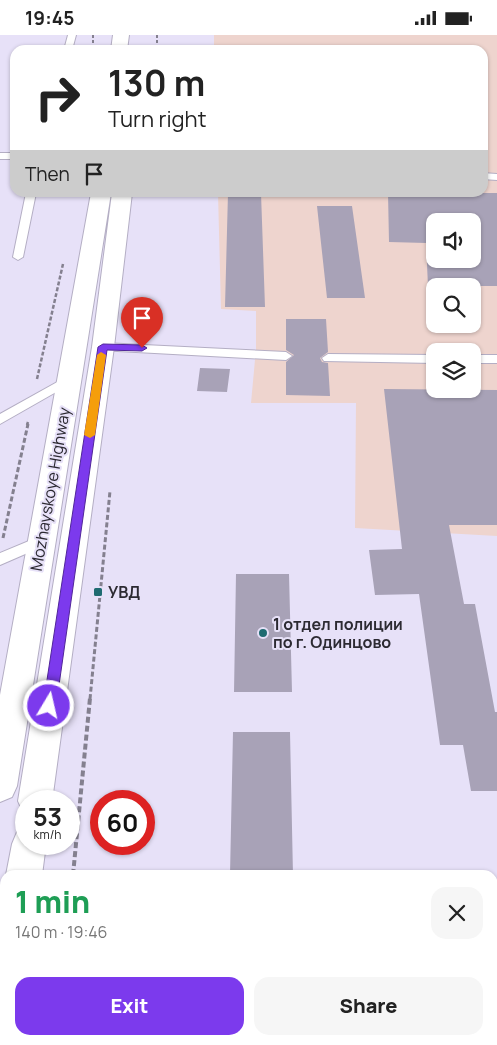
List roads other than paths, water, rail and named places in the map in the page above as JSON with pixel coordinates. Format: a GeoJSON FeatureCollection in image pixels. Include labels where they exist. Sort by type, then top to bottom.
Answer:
{"type":"FeatureCollection","features":[{"type":"Feature","properties":{"kind":"main road","name":"Mozhayskoye Highway"},"geometry":{"type":"LineString","coordinates":[[0,786],[100,197]]}},
{"type":"Feature","properties":{"kind":"main road","name":"Mozhayskoye Highway"},"geometry":{"type":"LineString","coordinates":[[37,790],[103,347],[122,197]]}},
{"type":"Feature","properties":{"kind":"main road"},"geometry":{"type":"LineString","coordinates":[[25,870],[27,855]]}},
{"type":"Feature","properties":{"kind":"lane"},"geometry":{"type":"LineString","coordinates":[[18,257],[30,197]]}},
{"type":"Feature","properties":{"kind":"lane"},"geometry":{"type":"LineString","coordinates":[[103,347],[286,357]]}},
{"type":"Feature","properties":{"kind":"lane"},"geometry":{"type":"LineString","coordinates":[[328,358],[426,359]]}},
{"type":"Feature","properties":{"kind":"lane"},"geometry":{"type":"LineString","coordinates":[[481,359],[497,359]]}},
{"type":"Feature","properties":{"kind":"lane"},"geometry":{"type":"LineString","coordinates":[[0,420],[68,380]]}},
{"type":"Feature","properties":{"kind":"lane"},"geometry":{"type":"LineString","coordinates":[[0,559],[41,541]]}},
{"type":"Feature","properties":{"kind":"place","name":"УВД"},"geometry":{"type":"Point","coordinates":[98,592]}},
{"type":"Feature","properties":{"kind":"place","name":"1 отдел полиции по г. Одинцово"},"geometry":{"type":"Point","coordinates":[263,633]}}]}
